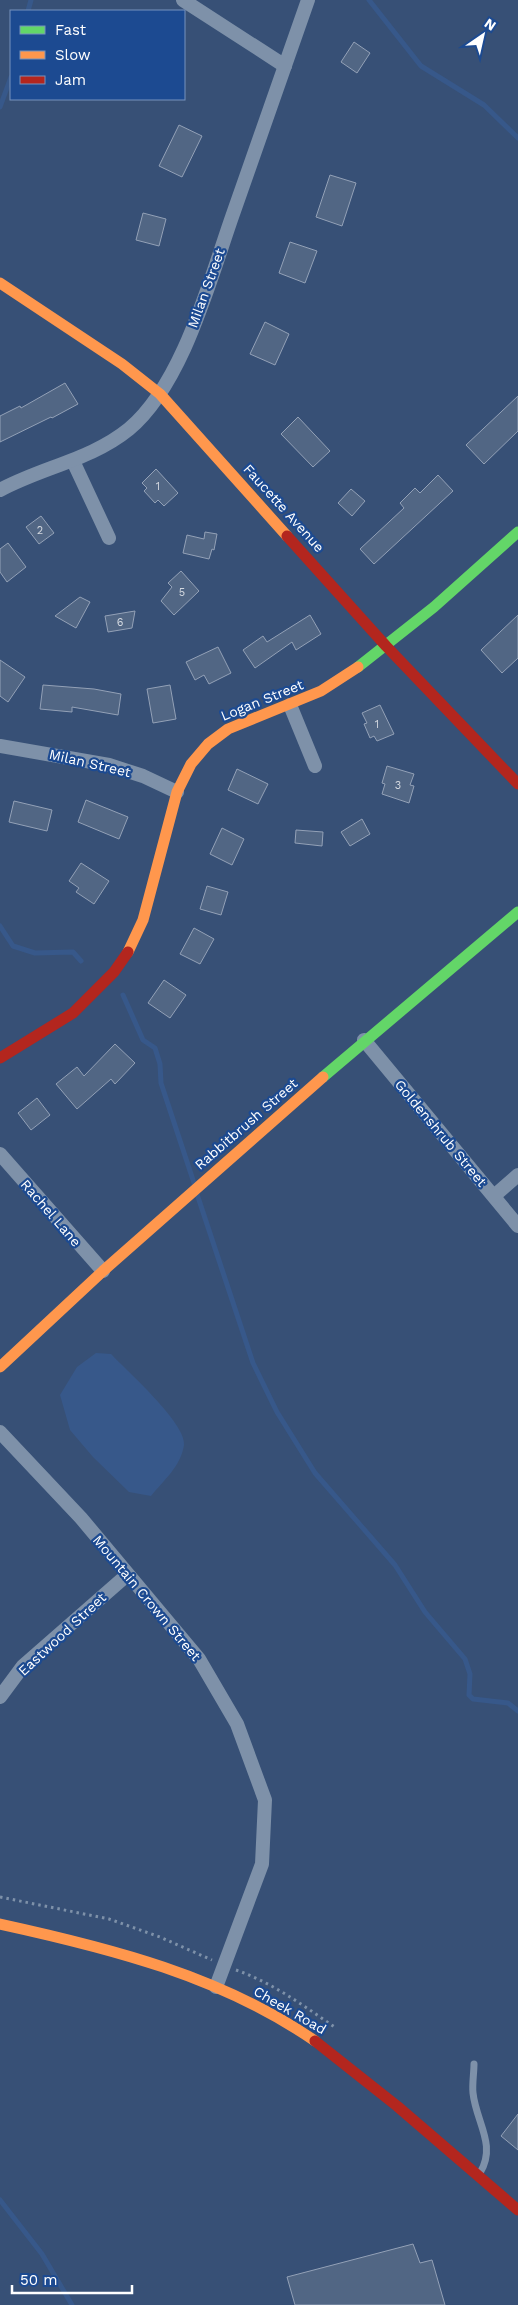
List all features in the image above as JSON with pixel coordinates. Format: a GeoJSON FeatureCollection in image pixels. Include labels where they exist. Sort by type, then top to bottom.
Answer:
{"type":"FeatureCollection","features":[{"type":"Feature","properties":{"kind":"street"},"geometry":{"type":"LineString","coordinates":[[183,0],[285,66]]}},
{"type":"Feature","properties":{"kind":"street","name":"Milan Street"},"geometry":{"type":"LineString","coordinates":[[0,490],[46,469],[94,451],[128,430],[142,417],[160,394],[198,313],[308,0]]}},
{"type":"Feature","properties":{"kind":"street","name":"Faucette Avenue"},"geometry":{"type":"LineString","coordinates":[[0,283],[122,364],[160,394],[386,646],[518,784]]}},
{"type":"Feature","properties":{"kind":"street"},"geometry":{"type":"LineString","coordinates":[[73,460],[109,538]]}},
{"type":"Feature","properties":{"kind":"street","name":"Logan Street"},"geometry":{"type":"LineString","coordinates":[[0,1058],[74,1013],[114,972],[125,956],[143,920],[177,792],[185,772],[194,757],[220,733],[239,722],[314,695],[344,677],[386,646],[518,532]]}},
{"type":"Feature","properties":{"kind":"street"},"geometry":{"type":"LineString","coordinates":[[290,705],[315,766]]}},
{"type":"Feature","properties":{"kind":"street","name":"Milan Street"},"geometry":{"type":"LineString","coordinates":[[0,746],[109,765],[143,776],[177,792]]}},
{"type":"Feature","properties":{"kind":"street","name":"Rabbitbrush Street"},"geometry":{"type":"LineString","coordinates":[[0,1367],[103,1271],[364,1040],[518,912]]}},
{"type":"Feature","properties":{"kind":"street","name":"Goldenshrub Street"},"geometry":{"type":"LineString","coordinates":[[364,1040],[518,1226]]}},
{"type":"Feature","properties":{"kind":"street","name":"Rachel Lane"},"geometry":{"type":"LineString","coordinates":[[0,1154],[103,1271]]}},
{"type":"Feature","properties":{"kind":"street"},"geometry":{"type":"LineString","coordinates":[[494,1196],[518,1176]]}},
{"type":"Feature","properties":{"kind":"street","name":"Mountain Crown Street"},"geometry":{"type":"LineString","coordinates":[[0,1432],[82,1518],[127,1575],[199,1659],[237,1724],[265,1800],[262,1864],[216,1987]]}},
{"type":"Feature","properties":{"kind":"street","name":"Eastwood Street"},"geometry":{"type":"LineString","coordinates":[[0,1697],[23,1666],[127,1575]]}},
{"type":"Feature","properties":{"kind":"street","name":"Cheek Road"},"geometry":{"type":"LineString","coordinates":[[0,1924],[124,1953],[216,1987],[264,2011],[328,2050],[518,2210]]}},
{"type":"Feature","properties":{"kind":"lane"},"geometry":{"type":"LineString","coordinates":[[474,2064],[473,2092],[488,2151],[487,2162],[478,2175]]}},
{"type":"Feature","properties":{"kind":"path"},"geometry":{"type":"LineString","coordinates":[[0,1897],[109,1919],[160,1937],[194,1952]]}},
{"type":"Feature","properties":{"kind":"path"},"geometry":{"type":"LineString","coordinates":[[234,1970],[265,1982],[293,1998],[336,2028]]}},
{"type":"Feature","properties":{"kind":"water"},"geometry":{"type":"Polygon","coordinates":[[[96,1353],[111,1354],[166,1411],[182,1436],[184,1445],[176,1466],[151,1496],[129,1492],[93,1457],[70,1430],[60,1395],[77,1367],[96,1353]]]}},
{"type":"Feature","properties":{"kind":"building"},"geometry":{"type":"Polygon","coordinates":[[[354,42],[370,53],[357,73],[341,62],[354,42]]]}},
{"type":"Feature","properties":{"kind":"building"},"geometry":{"type":"Polygon","coordinates":[[[179,125],[202,136],[182,177],[159,166],[179,125]]]}},
{"type":"Feature","properties":{"kind":"building"},"geometry":{"type":"Polygon","coordinates":[[[330,175],[356,183],[342,226],[316,217],[330,175]]]}},
{"type":"Feature","properties":{"kind":"building"},"geometry":{"type":"Polygon","coordinates":[[[143,213],[166,219],[159,246],[136,240],[143,213]]]}},
{"type":"Feature","properties":{"kind":"building"},"geometry":{"type":"Polygon","coordinates":[[[290,242],[317,251],[305,283],[279,273],[290,242]]]}},
{"type":"Feature","properties":{"kind":"building"},"geometry":{"type":"Polygon","coordinates":[[[265,322],[289,334],[275,365],[250,354],[265,322]]]}},
{"type":"Feature","properties":{"kind":"building"},"geometry":{"type":"Polygon","coordinates":[[[65,383],[78,404],[0,442],[0,416],[20,406],[21,408],[65,383]]]}},
{"type":"Feature","properties":{"kind":"building"},"geometry":{"type":"Polygon","coordinates":[[[518,396],[518,431],[484,464],[466,445],[518,396]]]}},
{"type":"Feature","properties":{"kind":"building"},"geometry":{"type":"Polygon","coordinates":[[[298,417],[330,451],[313,467],[281,434],[298,417]]]}},
{"type":"Feature","properties":{"kind":"building"},"geometry":{"type":"Polygon","coordinates":[[[156,469],[178,493],[164,506],[158,500],[155,503],[144,491],[147,488],[142,483],[156,469]]]}},
{"type":"Feature","properties":{"kind":"building"},"geometry":{"type":"Polygon","coordinates":[[[438,475],[453,491],[374,564],[360,549],[404,508],[400,503],[415,488],[420,493],[438,475]]]}},
{"type":"Feature","properties":{"kind":"building"},"geometry":{"type":"Polygon","coordinates":[[[351,489],[365,501],[352,516],[338,503],[351,489]]]}},
{"type":"Feature","properties":{"kind":"building"},"geometry":{"type":"Polygon","coordinates":[[[41,516],[54,533],[39,544],[26,527],[41,516]]]}},
{"type":"Feature","properties":{"kind":"building"},"geometry":{"type":"Polygon","coordinates":[[[205,532],[217,534],[214,550],[212,549],[209,559],[183,553],[187,535],[204,539],[205,532]]]}},
{"type":"Feature","properties":{"kind":"building"},"geometry":{"type":"Polygon","coordinates":[[[8,543],[26,567],[7,582],[0,572],[0,549],[8,543]]]}},
{"type":"Feature","properties":{"kind":"building"},"geometry":{"type":"Polygon","coordinates":[[[181,571],[199,591],[174,615],[161,601],[172,587],[168,583],[181,571]]]}},
{"type":"Feature","properties":{"kind":"building"},"geometry":{"type":"Polygon","coordinates":[[[80,597],[90,602],[76,628],[55,616],[80,597]]]}},
{"type":"Feature","properties":{"kind":"building"},"geometry":{"type":"Polygon","coordinates":[[[135,611],[132,628],[108,632],[105,616],[135,611]]]}},
{"type":"Feature","properties":{"kind":"building"},"geometry":{"type":"Polygon","coordinates":[[[310,615],[321,634],[296,650],[292,642],[255,668],[243,650],[263,636],[267,642],[310,615]]]}},
{"type":"Feature","properties":{"kind":"building"},"geometry":{"type":"Polygon","coordinates":[[[518,615],[518,658],[502,673],[481,650],[518,615]]]}},
{"type":"Feature","properties":{"kind":"building"},"geometry":{"type":"Polygon","coordinates":[[[218,647],[231,673],[209,684],[204,675],[195,680],[186,662],[218,647]]]}},
{"type":"Feature","properties":{"kind":"building"},"geometry":{"type":"Polygon","coordinates":[[[0,660],[25,677],[8,702],[0,696],[0,660]]]}},
{"type":"Feature","properties":{"kind":"building"},"geometry":{"type":"Polygon","coordinates":[[[43,685],[94,689],[121,694],[118,715],[72,707],[72,712],[40,709],[43,685]]]}},
{"type":"Feature","properties":{"kind":"building"},"geometry":{"type":"Polygon","coordinates":[[[170,685],[176,719],[153,723],[147,689],[170,685]]]}},
{"type":"Feature","properties":{"kind":"building"},"geometry":{"type":"Polygon","coordinates":[[[380,705],[394,734],[377,741],[374,736],[370,738],[364,724],[367,723],[362,713],[380,705]]]}},
{"type":"Feature","properties":{"kind":"building"},"geometry":{"type":"Polygon","coordinates":[[[387,766],[414,774],[410,785],[414,786],[409,803],[382,794],[385,784],[382,783],[387,766]]]}},
{"type":"Feature","properties":{"kind":"building"},"geometry":{"type":"Polygon","coordinates":[[[237,769],[268,784],[258,804],[228,790],[237,769]]]}},
{"type":"Feature","properties":{"kind":"building"},"geometry":{"type":"Polygon","coordinates":[[[86,800],[128,817],[119,839],[78,822],[86,800]]]}},
{"type":"Feature","properties":{"kind":"building"},"geometry":{"type":"Polygon","coordinates":[[[14,801],[52,810],[47,831],[9,822],[14,801]]]}},
{"type":"Feature","properties":{"kind":"building"},"geometry":{"type":"Polygon","coordinates":[[[362,819],[370,834],[350,846],[341,832],[362,819]]]}},
{"type":"Feature","properties":{"kind":"building"},"geometry":{"type":"Polygon","coordinates":[[[222,828],[244,839],[232,865],[210,854],[222,828]]]}},
{"type":"Feature","properties":{"kind":"building"},"geometry":{"type":"Polygon","coordinates":[[[296,830],[323,832],[322,846],[295,843],[296,830]]]}},
{"type":"Feature","properties":{"kind":"building"},"geometry":{"type":"Polygon","coordinates":[[[81,863],[109,881],[94,904],[76,892],[79,888],[69,881],[81,863]]]}},
{"type":"Feature","properties":{"kind":"building"},"geometry":{"type":"Polygon","coordinates":[[[207,886],[228,892],[221,915],[200,909],[207,886]]]}},
{"type":"Feature","properties":{"kind":"building"},"geometry":{"type":"Polygon","coordinates":[[[194,928],[214,939],[200,964],[180,954],[194,928]]]}},
{"type":"Feature","properties":{"kind":"building"},"geometry":{"type":"Polygon","coordinates":[[[164,980],[186,995],[170,1018],[148,1003],[164,980]]]}},
{"type":"Feature","properties":{"kind":"building"},"geometry":{"type":"Polygon","coordinates":[[[115,1044],[135,1063],[115,1084],[111,1079],[77,1109],[56,1084],[77,1067],[84,1076],[115,1044]]]}},
{"type":"Feature","properties":{"kind":"building"},"geometry":{"type":"Polygon","coordinates":[[[37,1098],[50,1115],[31,1130],[18,1113],[37,1098]]]}},
{"type":"Feature","properties":{"kind":"building"},"geometry":{"type":"Polygon","coordinates":[[[518,2114],[518,2150],[501,2136],[518,2114]]]}},
{"type":"Feature","properties":{"kind":"building"},"geometry":{"type":"Polygon","coordinates":[[[413,2244],[420,2263],[432,2260],[445,2305],[295,2305],[287,2277],[413,2244]]]}},
{"type":"Feature","properties":{"kind":"waterway"},"geometry":{"type":"LineString","coordinates":[[28,10],[31,0]]}},
{"type":"Feature","properties":{"kind":"waterway"},"geometry":{"type":"LineString","coordinates":[[369,0],[421,66],[484,105],[518,138]]}},
{"type":"Feature","properties":{"kind":"waterway"},"geometry":{"type":"LineString","coordinates":[[0,107],[10,80]]}},
{"type":"Feature","properties":{"kind":"waterway"},"geometry":{"type":"LineString","coordinates":[[0,926],[13,946],[35,953],[73,952],[81,961]]}},
{"type":"Feature","properties":{"kind":"waterway"},"geometry":{"type":"LineString","coordinates":[[123,995],[143,1040],[155,1048],[160,1064],[161,1083],[194,1183]]}},
{"type":"Feature","properties":{"kind":"waterway"},"geometry":{"type":"LineString","coordinates":[[197,1194],[253,1363],[277,1412],[315,1473],[395,1565],[425,1612],[465,1659],[470,1674],[469,1695],[473,1699],[508,1703],[518,1711]]}},
{"type":"Feature","properties":{"kind":"waterway"},"geometry":{"type":"LineString","coordinates":[[0,2200],[42,2254],[72,2305]]}},
{"type":"Feature","properties":{"kind":"traffic: fast"},"geometry":{"type":"LineString","coordinates":[[358,667],[434,607],[518,532]]}},
{"type":"Feature","properties":{"kind":"traffic: fast"},"geometry":{"type":"LineString","coordinates":[[323,1077],[518,912]]}},
{"type":"Feature","properties":{"kind":"traffic: slow"},"geometry":{"type":"LineString","coordinates":[[0,283],[122,364],[160,394],[287,536]]}},
{"type":"Feature","properties":{"kind":"traffic: slow"},"geometry":{"type":"LineString","coordinates":[[128,952],[143,920],[177,792],[191,764],[208,744],[228,729],[321,691],[358,667]]}},
{"type":"Feature","properties":{"kind":"traffic: slow"},"geometry":{"type":"LineString","coordinates":[[0,1367],[103,1271],[323,1077]]}},
{"type":"Feature","properties":{"kind":"traffic: slow"},"geometry":{"type":"LineString","coordinates":[[0,1924],[82,1943],[164,1967],[242,1999],[279,2018],[315,2041]]}},
{"type":"Feature","properties":{"kind":"traffic: jam"},"geometry":{"type":"LineString","coordinates":[[287,536],[386,646],[518,784]]}},
{"type":"Feature","properties":{"kind":"traffic: jam"},"geometry":{"type":"LineString","coordinates":[[0,1058],[73,1013],[114,972],[128,952]]}},
{"type":"Feature","properties":{"kind":"traffic: jam"},"geometry":{"type":"LineString","coordinates":[[315,2041],[397,2106],[518,2210]]}}]}
